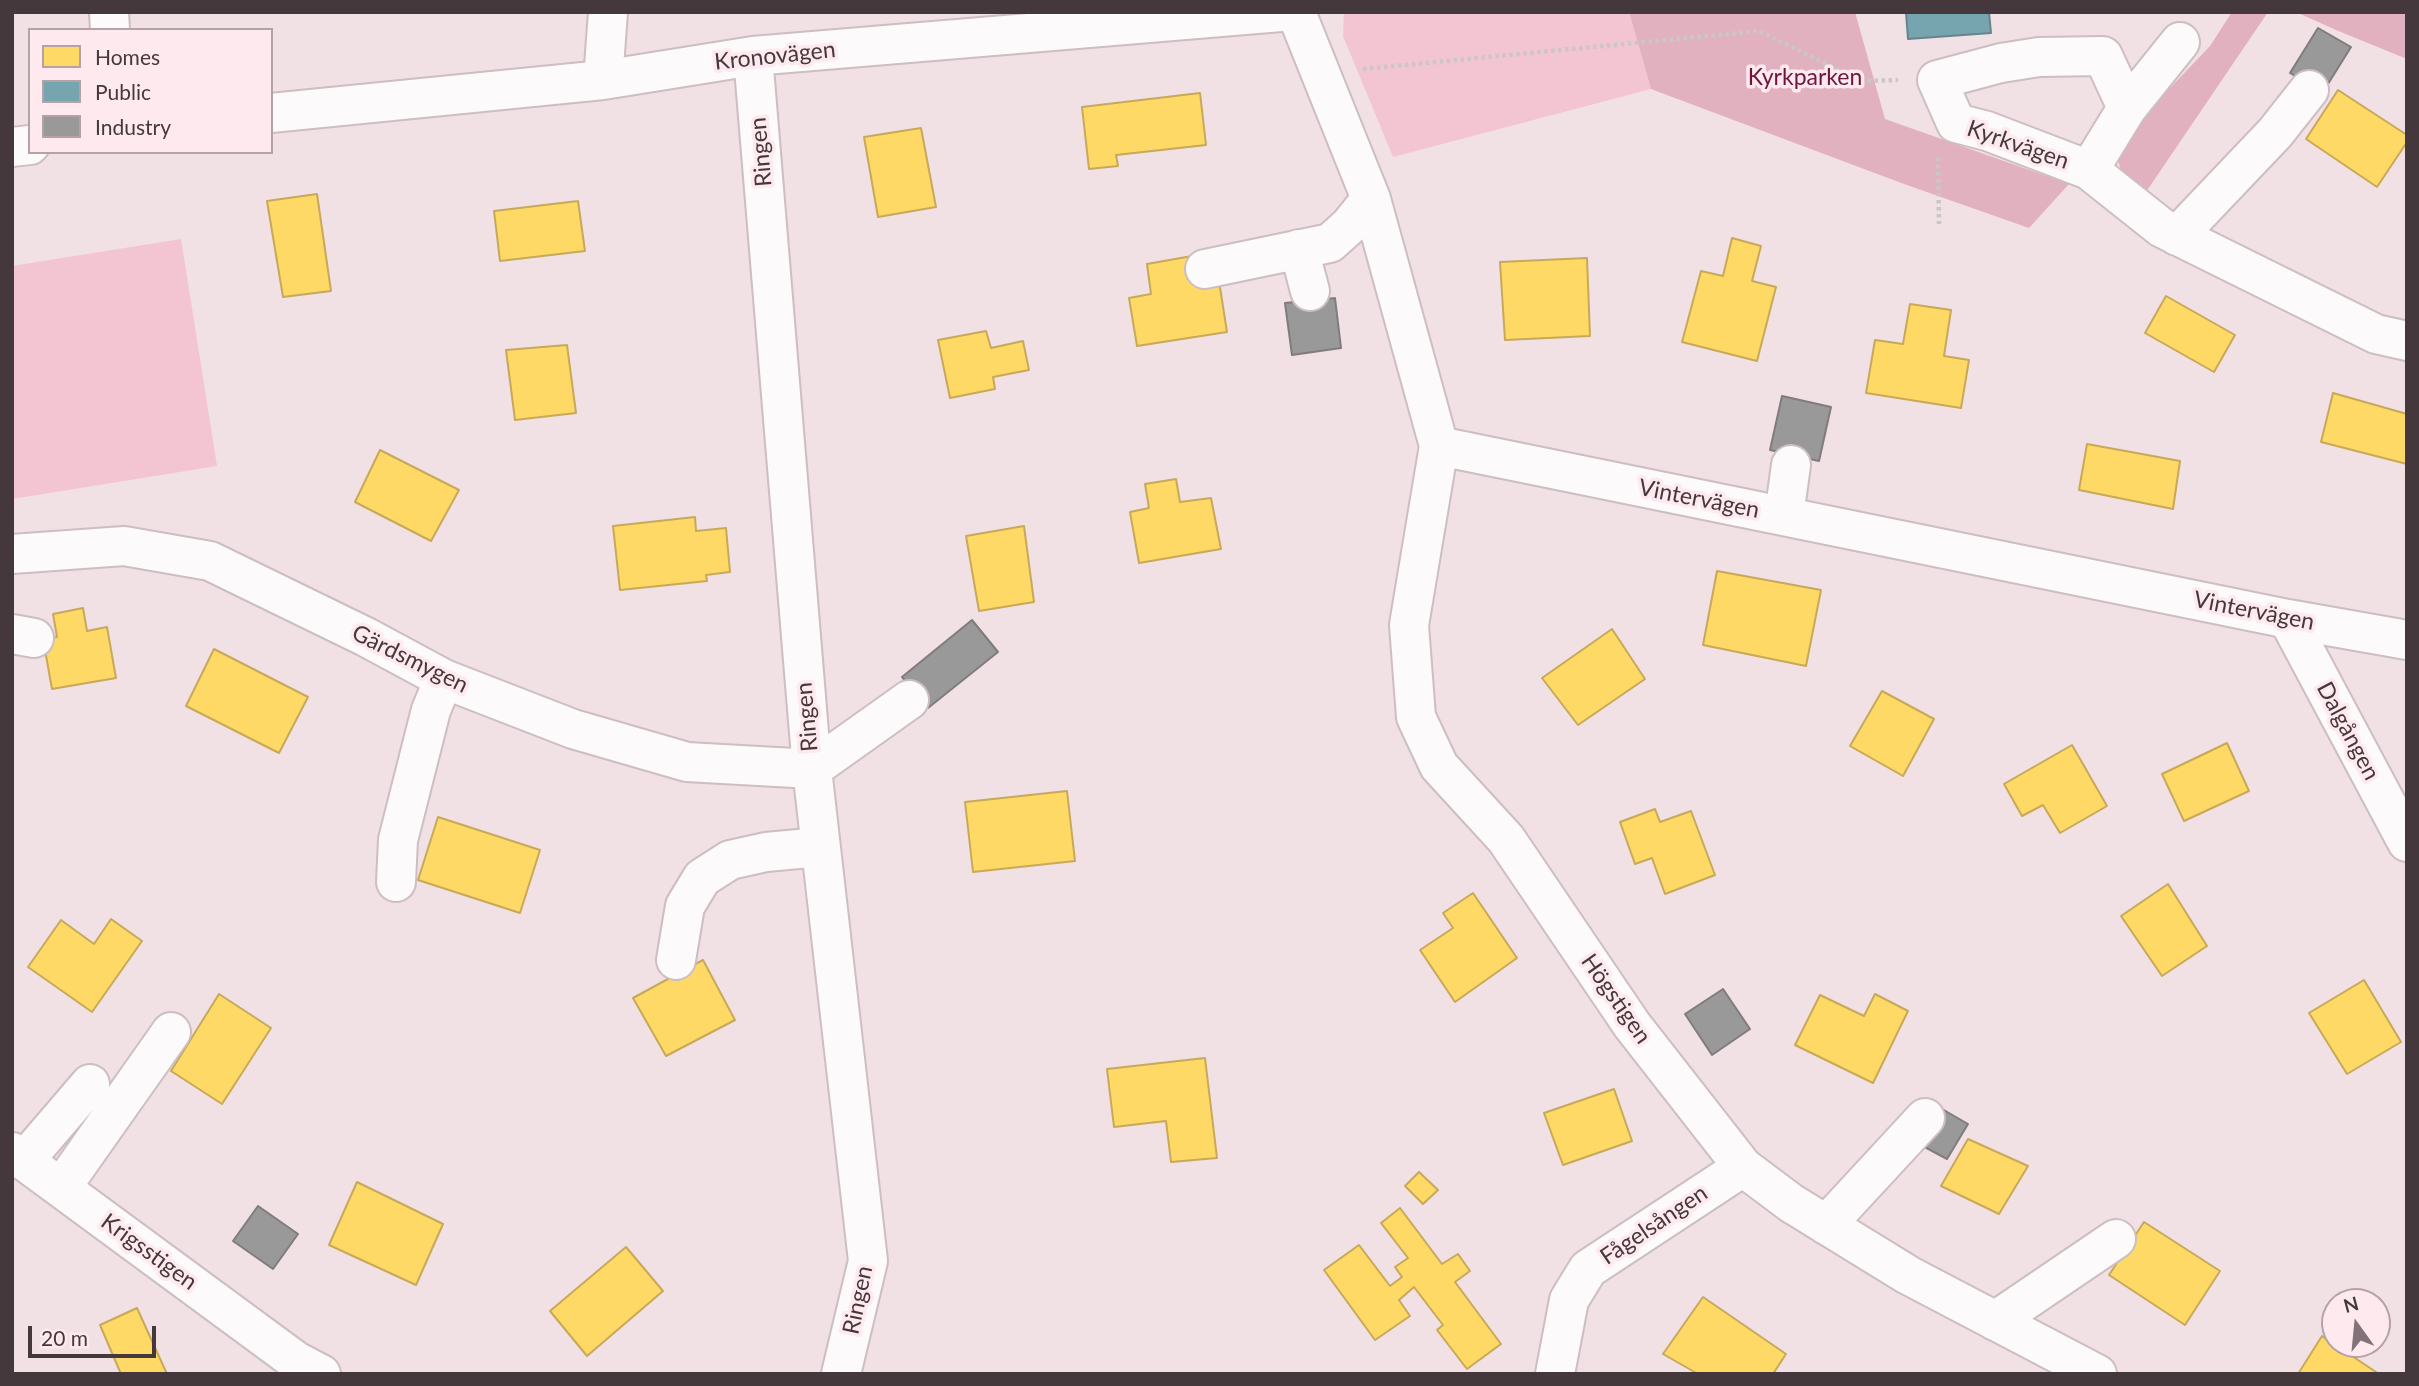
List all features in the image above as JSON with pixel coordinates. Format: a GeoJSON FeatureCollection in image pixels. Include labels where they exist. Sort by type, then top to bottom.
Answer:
{"type":"FeatureCollection","features":[{"type":"Feature","properties":{"kind":"street"},"geometry":{"type":"LineString","coordinates":[[603,80],[608,12]]}},
{"type":"Feature","properties":{"kind":"street","name":"Kronovägen"},"geometry":{"type":"LineString","coordinates":[[273,113],[603,80],[753,56],[1027,22],[1281,12]]}},
{"type":"Feature","properties":{"kind":"street"},"geometry":{"type":"LineString","coordinates":[[1296,12],[1371,200],[1439,446]]}},
{"type":"Feature","properties":{"kind":"street","name":"Kyrkvägen"},"geometry":{"type":"LineString","coordinates":[[2089,170],[2127,108],[2180,42]]}},
{"type":"Feature","properties":{"kind":"street","name":"Ringen"},"geometry":{"type":"LineString","coordinates":[[753,56],[811,769],[868,1261],[841,1374]]}},
{"type":"Feature","properties":{"kind":"street"},"geometry":{"type":"LineString","coordinates":[[1937,80],[2001,63],[2039,57],[2103,56],[2127,108]]}},
{"type":"Feature","properties":{"kind":"street","name":"Kyrkvägen"},"geometry":{"type":"LineString","coordinates":[[1937,80],[1956,123],[1987,131],[2089,170],[2162,228],[2376,334],[2407,341]]}},
{"type":"Feature","properties":{"kind":"street"},"geometry":{"type":"LineString","coordinates":[[2177,236],[2275,133],[2309,90]]}},
{"type":"Feature","properties":{"kind":"street"},"geometry":{"type":"LineString","coordinates":[[1205,269],[1329,243],[1350,225],[1371,200]]}},
{"type":"Feature","properties":{"kind":"street"},"geometry":{"type":"LineString","coordinates":[[1298,249],[1310,290]]}},
{"type":"Feature","properties":{"kind":"street","name":"Vintervägen"},"geometry":{"type":"LineString","coordinates":[[1439,446],[2288,619],[2407,640]]}},
{"type":"Feature","properties":{"kind":"street","name":"Högstigen"},"geometry":{"type":"LineString","coordinates":[[1439,446],[1409,625],[1416,717],[1438,766],[1506,839],[1632,1025],[1743,1167],[1791,1203],[1908,1275],[2097,1374]]}},
{"type":"Feature","properties":{"kind":"street"},"geometry":{"type":"LineString","coordinates":[[1784,516],[1791,465]]}},
{"type":"Feature","properties":{"kind":"street","name":"Gärdsmygen"},"geometry":{"type":"LineString","coordinates":[[12,554],[124,546],[210,561],[366,637],[444,679],[573,729],[687,762],[811,769]]}},
{"type":"Feature","properties":{"kind":"street","name":"Dalgången"},"geometry":{"type":"LineString","coordinates":[[2288,619],[2407,842]]}},
{"type":"Feature","properties":{"kind":"street"},"geometry":{"type":"LineString","coordinates":[[396,882],[398,840],[430,710],[444,679]]}},
{"type":"Feature","properties":{"kind":"street"},"geometry":{"type":"LineString","coordinates":[[811,769],[909,700]]}},
{"type":"Feature","properties":{"kind":"street"},"geometry":{"type":"LineString","coordinates":[[676,960],[685,906],[702,878],[730,860],[766,852],[820,847]]}},
{"type":"Feature","properties":{"kind":"street"},"geometry":{"type":"LineString","coordinates":[[61,1188],[171,1032]]}},
{"type":"Feature","properties":{"kind":"street"},"geometry":{"type":"LineString","coordinates":[[18,1156],[90,1084]]}},
{"type":"Feature","properties":{"kind":"street"},"geometry":{"type":"LineString","coordinates":[[1826,1225],[1925,1118]]}},
{"type":"Feature","properties":{"kind":"street","name":"Krigsstigen"},"geometry":{"type":"LineString","coordinates":[[18,1156],[297,1369]]}},
{"type":"Feature","properties":{"kind":"street","name":"Fågelsången"},"geometry":{"type":"LineString","coordinates":[[1555,1374],[1569,1300],[1588,1269],[1743,1167]]}},
{"type":"Feature","properties":{"kind":"street"},"geometry":{"type":"LineString","coordinates":[[1995,1321],[2116,1239]]}},
{"type":"Feature","properties":{"kind":"path"},"geometry":{"type":"LineString","coordinates":[[1320,73],[1759,32],[1861,81],[1937,80]]}},
{"type":"Feature","properties":{"kind":"shaded area"},"geometry":{"type":"Polygon","coordinates":[[[1344,12],[1629,12],[1651,89],[1393,157],[1343,36],[1344,12]]]}},
{"type":"Feature","properties":{"kind":"shaded area"},"geometry":{"type":"Polygon","coordinates":[[[181,239],[217,466],[12,499],[12,266],[181,239]]]}},
{"type":"Feature","properties":{"kind":"green space","name":"Kyrkparken"},"geometry":{"type":"Polygon","coordinates":[[[1629,12],[1855,12],[1885,119],[2069,184],[2029,228],[1651,89],[1629,12]]]}},
{"type":"Feature","properties":{"kind":"green space"},"geometry":{"type":"Polygon","coordinates":[[[2232,12],[2268,12],[2144,195],[2125,182],[2118,161],[2128,132],[2210,46],[2232,12]]]}},
{"type":"Feature","properties":{"kind":"green space"},"geometry":{"type":"Polygon","coordinates":[[[2296,12],[2407,12],[2407,59],[2336,30],[2296,12]]]}},
{"type":"Feature","properties":{"kind":"building: Homes"},"geometry":{"type":"Polygon","coordinates":[[[2338,90],[2407,135],[2407,142],[2377,187],[2306,139],[2338,90]]]}},
{"type":"Feature","properties":{"kind":"building: Homes"},"geometry":{"type":"Polygon","coordinates":[[[1200,93],[1206,145],[1116,155],[1118,166],[1089,169],[1082,107],[1200,93]]]}},
{"type":"Feature","properties":{"kind":"building: Homes"},"geometry":{"type":"Polygon","coordinates":[[[921,128],[936,207],[878,217],[864,137],[921,128]]]}},
{"type":"Feature","properties":{"kind":"building: Homes"},"geometry":{"type":"Polygon","coordinates":[[[317,194],[331,291],[283,297],[267,201],[317,194]]]}},
{"type":"Feature","properties":{"kind":"building: Homes"},"geometry":{"type":"Polygon","coordinates":[[[578,201],[585,251],[500,261],[494,211],[578,201]]]}},
{"type":"Feature","properties":{"kind":"building: Homes"},"geometry":{"type":"Polygon","coordinates":[[[1732,238],[1761,246],[1752,281],[1776,287],[1757,361],[1682,342],[1701,271],[1723,276],[1732,238]]]}},
{"type":"Feature","properties":{"kind":"building: Homes"},"geometry":{"type":"Polygon","coordinates":[[[1192,256],[1219,281],[1227,332],[1137,346],[1129,298],[1151,294],[1147,264],[1192,256]]]}},
{"type":"Feature","properties":{"kind":"building: Homes"},"geometry":{"type":"Polygon","coordinates":[[[1587,258],[1590,336],[1505,340],[1500,262],[1587,258]]]}},
{"type":"Feature","properties":{"kind":"building: Homes"},"geometry":{"type":"Polygon","coordinates":[[[2166,296],[2235,335],[2214,372],[2145,333],[2166,296]]]}},
{"type":"Feature","properties":{"kind":"building: Homes"},"geometry":{"type":"Polygon","coordinates":[[[1910,304],[1951,310],[1944,356],[1969,360],[1961,408],[1866,393],[1875,340],[1903,344],[1910,304]]]}},
{"type":"Feature","properties":{"kind":"building: Homes"},"geometry":{"type":"Polygon","coordinates":[[[986,331],[991,348],[1023,341],[1029,370],[993,377],[995,389],[950,398],[938,340],[986,331]]]}},
{"type":"Feature","properties":{"kind":"building: Homes"},"geometry":{"type":"Polygon","coordinates":[[[567,345],[576,413],[515,420],[506,350],[567,345]]]}},
{"type":"Feature","properties":{"kind":"building: Homes"},"geometry":{"type":"Polygon","coordinates":[[[2333,393],[2407,414],[2407,464],[2321,442],[2333,393]]]}},
{"type":"Feature","properties":{"kind":"building: Homes"},"geometry":{"type":"Polygon","coordinates":[[[2087,444],[2180,461],[2173,509],[2079,490],[2087,444]]]}},
{"type":"Feature","properties":{"kind":"building: Homes"},"geometry":{"type":"Polygon","coordinates":[[[380,450],[459,490],[431,541],[355,502],[380,450]]]}},
{"type":"Feature","properties":{"kind":"building: Homes"},"geometry":{"type":"Polygon","coordinates":[[[1176,479],[1180,502],[1211,498],[1221,549],[1139,563],[1130,512],[1149,508],[1145,484],[1176,479]]]}},
{"type":"Feature","properties":{"kind":"building: Homes"},"geometry":{"type":"Polygon","coordinates":[[[695,517],[696,531],[726,528],[730,572],[706,575],[707,581],[620,590],[613,526],[695,517]]]}},
{"type":"Feature","properties":{"kind":"building: Homes"},"geometry":{"type":"Polygon","coordinates":[[[1024,526],[1034,602],[979,611],[966,536],[1024,526]]]}},
{"type":"Feature","properties":{"kind":"building: Homes"},"geometry":{"type":"Polygon","coordinates":[[[1717,571],[1821,590],[1806,666],[1703,645],[1717,571]]]}},
{"type":"Feature","properties":{"kind":"building: Homes"},"geometry":{"type":"Polygon","coordinates":[[[83,608],[87,631],[107,627],[116,678],[52,689],[43,639],[57,637],[53,614],[83,608]]]}},
{"type":"Feature","properties":{"kind":"building: Homes"},"geometry":{"type":"Polygon","coordinates":[[[1612,629],[1645,679],[1578,725],[1542,678],[1612,629]]]}},
{"type":"Feature","properties":{"kind":"building: Homes"},"geometry":{"type":"Polygon","coordinates":[[[214,649],[308,697],[279,753],[186,706],[214,649]]]}},
{"type":"Feature","properties":{"kind":"building: Homes"},"geometry":{"type":"Polygon","coordinates":[[[1882,691],[1934,719],[1903,776],[1850,746],[1882,691]]]}},
{"type":"Feature","properties":{"kind":"building: Homes"},"geometry":{"type":"Polygon","coordinates":[[[2227,743],[2249,791],[2184,821],[2162,774],[2227,743]]]}},
{"type":"Feature","properties":{"kind":"building: Homes"},"geometry":{"type":"Polygon","coordinates":[[[2072,745],[2107,806],[2060,833],[2043,805],[2022,816],[2004,784],[2072,745]]]}},
{"type":"Feature","properties":{"kind":"building: Homes"},"geometry":{"type":"Polygon","coordinates":[[[1067,791],[1075,861],[973,872],[965,802],[1067,791]]]}},
{"type":"Feature","properties":{"kind":"building: Homes"},"geometry":{"type":"Polygon","coordinates":[[[1655,809],[1660,822],[1691,811],[1715,875],[1665,894],[1652,858],[1635,864],[1620,822],[1655,809]]]}},
{"type":"Feature","properties":{"kind":"building: Homes"},"geometry":{"type":"Polygon","coordinates":[[[438,817],[540,850],[520,913],[418,880],[438,817]]]}},
{"type":"Feature","properties":{"kind":"building: Homes"},"geometry":{"type":"Polygon","coordinates":[[[2168,884],[2207,946],[2162,976],[2121,916],[2168,884]]]}},
{"type":"Feature","properties":{"kind":"building: Homes"},"geometry":{"type":"Polygon","coordinates":[[[1473,893],[1517,958],[1455,1002],[1420,950],[1453,928],[1443,913],[1473,893]]]}},
{"type":"Feature","properties":{"kind":"building: Homes"},"geometry":{"type":"Polygon","coordinates":[[[111,919],[142,941],[92,1012],[28,967],[61,920],[94,944],[111,919]]]}},
{"type":"Feature","properties":{"kind":"building: Homes"},"geometry":{"type":"Polygon","coordinates":[[[703,960],[735,1020],[666,1056],[633,998],[703,960]]]}},
{"type":"Feature","properties":{"kind":"building: Homes"},"geometry":{"type":"Polygon","coordinates":[[[2364,980],[2401,1042],[2347,1074],[2309,1013],[2364,980]]]}},
{"type":"Feature","properties":{"kind":"building: Homes"},"geometry":{"type":"Polygon","coordinates":[[[219,994],[271,1028],[222,1104],[171,1071],[219,994]]]}},
{"type":"Feature","properties":{"kind":"building: Homes"},"geometry":{"type":"Polygon","coordinates":[[[1875,994],[1908,1011],[1873,1083],[1795,1045],[1820,995],[1864,1016],[1875,994]]]}},
{"type":"Feature","properties":{"kind":"building: Homes"},"geometry":{"type":"Polygon","coordinates":[[[1205,1058],[1217,1158],[1171,1162],[1166,1121],[1114,1127],[1107,1069],[1205,1058]]]}},
{"type":"Feature","properties":{"kind":"building: Homes"},"geometry":{"type":"Polygon","coordinates":[[[1614,1089],[1632,1141],[1563,1165],[1544,1113],[1614,1089]]]}},
{"type":"Feature","properties":{"kind":"building: Homes"},"geometry":{"type":"Polygon","coordinates":[[[1968,1139],[2028,1166],[1999,1214],[1941,1186],[1968,1139]]]}},
{"type":"Feature","properties":{"kind":"building: Homes"},"geometry":{"type":"Polygon","coordinates":[[[1419,1172],[1438,1190],[1423,1204],[1405,1186],[1419,1172]]]}},
{"type":"Feature","properties":{"kind":"building: Homes"},"geometry":{"type":"Polygon","coordinates":[[[357,1182],[443,1224],[416,1285],[329,1245],[357,1182]]]}},
{"type":"Feature","properties":{"kind":"building: Homes"},"geometry":{"type":"Polygon","coordinates":[[[1400,1208],[1442,1264],[1458,1254],[1470,1271],[1455,1282],[1501,1344],[1467,1369],[1437,1330],[1443,1325],[1414,1287],[1399,1300],[1410,1316],[1375,1340],[1324,1270],[1359,1245],[1390,1286],[1402,1277],[1395,1267],[1408,1258],[1381,1223],[1400,1208]]]}},
{"type":"Feature","properties":{"kind":"building: Homes"},"geometry":{"type":"Polygon","coordinates":[[[2144,1222],[2220,1271],[2185,1325],[2109,1275],[2144,1222]]]}},
{"type":"Feature","properties":{"kind":"building: Homes"},"geometry":{"type":"Polygon","coordinates":[[[626,1247],[663,1291],[587,1356],[550,1311],[626,1247]]]}},
{"type":"Feature","properties":{"kind":"building: Homes"},"geometry":{"type":"Polygon","coordinates":[[[1703,1297],[1786,1354],[1773,1374],[1698,1374],[1663,1354],[1703,1297]]]}},
{"type":"Feature","properties":{"kind":"building: Homes"},"geometry":{"type":"Polygon","coordinates":[[[137,1308],[167,1374],[121,1374],[100,1325],[137,1308]]]}},
{"type":"Feature","properties":{"kind":"building: Homes"},"geometry":{"type":"Polygon","coordinates":[[[2321,1338],[2321,1358],[2355,1358],[2379,1374],[2298,1374],[2321,1338]]]}},
{"type":"Feature","properties":{"kind":"building: Public"},"geometry":{"type":"Polygon","coordinates":[[[1906,12],[1989,12],[1991,33],[1908,39],[1906,12]]]}},
{"type":"Feature","properties":{"kind":"building: Industry"},"geometry":{"type":"Polygon","coordinates":[[[2318,28],[2351,47],[2323,92],[2290,73],[2318,28]]]}},
{"type":"Feature","properties":{"kind":"building: Industry"},"geometry":{"type":"Polygon","coordinates":[[[1335,298],[1341,348],[1292,355],[1285,303],[1335,298]]]}},
{"type":"Feature","properties":{"kind":"building: Industry"},"geometry":{"type":"Polygon","coordinates":[[[1782,396],[1831,407],[1819,461],[1770,450],[1782,396]]]}},
{"type":"Feature","properties":{"kind":"building: Industry"},"geometry":{"type":"Polygon","coordinates":[[[972,620],[998,652],[928,708],[902,677],[972,620]]]}},
{"type":"Feature","properties":{"kind":"building: Industry"},"geometry":{"type":"Polygon","coordinates":[[[1723,989],[1750,1029],[1712,1055],[1685,1014],[1723,989]]]}},
{"type":"Feature","properties":{"kind":"building: Industry"},"geometry":{"type":"Polygon","coordinates":[[[1942,1109],[1968,1124],[1947,1159],[1921,1145],[1942,1109]]]}},
{"type":"Feature","properties":{"kind":"building: Industry"},"geometry":{"type":"Polygon","coordinates":[[[258,1206],[298,1234],[273,1269],[233,1241],[258,1206]]]}}]}
